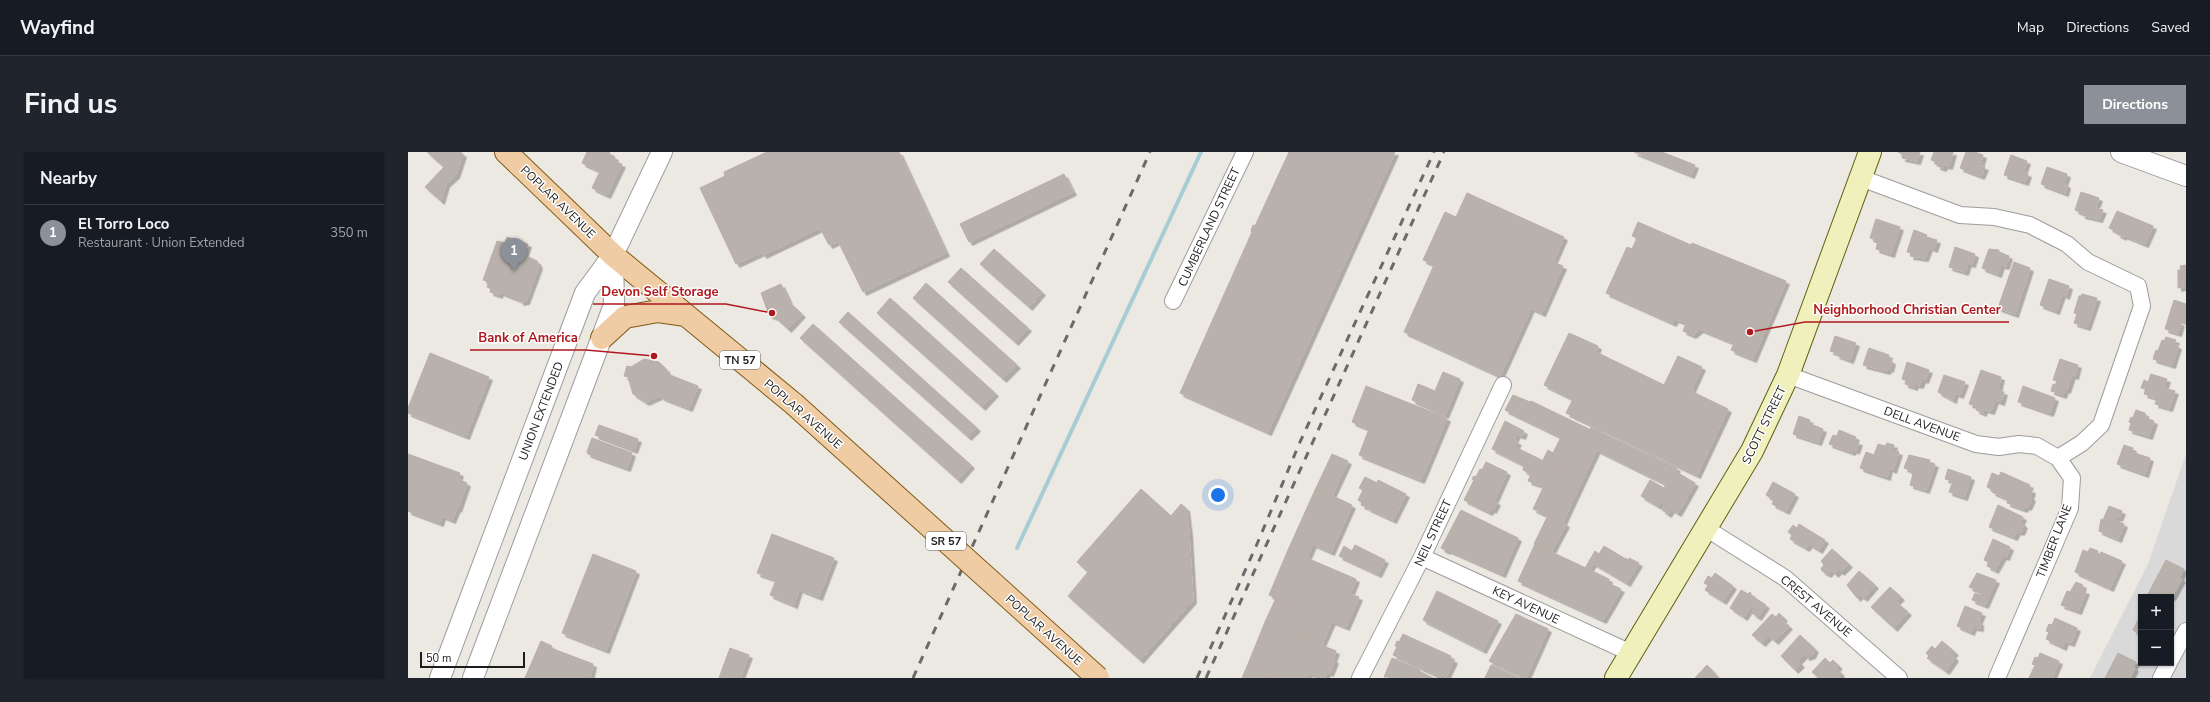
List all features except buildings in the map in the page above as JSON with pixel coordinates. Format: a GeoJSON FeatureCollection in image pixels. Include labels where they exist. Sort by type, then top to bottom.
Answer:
{"type":"FeatureCollection","features":[{"type":"Feature","properties":{"kind":"main road","name":"POPLAR AVENUE"},"geometry":{"type":"LineString","coordinates":[[506,152],[613,255],[794,404],[1098,678]]}},
{"type":"Feature","properties":{"kind":"main road","name":"SCOTT STREET"},"geometry":{"type":"LineString","coordinates":[[1616,678],[1707,529],[1752,451],[1788,375],[1870,152]]}},
{"type":"Feature","properties":{"kind":"main road"},"geometry":{"type":"LineString","coordinates":[[602,338],[625,317],[658,311],[686,315]]}},
{"type":"Feature","properties":{"kind":"street","name":"UNION EXTENDED"},"geometry":{"type":"LineString","coordinates":[[440,678],[585,294],[613,255],[662,152]]}},
{"type":"Feature","properties":{"kind":"street","name":"CUMBERLAND STREET"},"geometry":{"type":"LineString","coordinates":[[1174,302],[1245,152]]}},
{"type":"Feature","properties":{"kind":"street"},"geometry":{"type":"LineString","coordinates":[[2129,153],[2186,176]]}},
{"type":"Feature","properties":{"kind":"street"},"geometry":{"type":"LineString","coordinates":[[1861,178],[1960,215],[1994,217],[2030,225],[2066,244],[2088,262],[2138,286],[2142,306],[2101,425],[2082,443],[2058,458]]}},
{"type":"Feature","properties":{"kind":"street"},"geometry":{"type":"LineString","coordinates":[[473,678],[614,304],[613,255]]}},
{"type":"Feature","properties":{"kind":"street","name":"DELL AVENUE"},"geometry":{"type":"LineString","coordinates":[[1788,375],[1976,444],[1999,447],[2019,444],[2037,446],[2058,458]]}},
{"type":"Feature","properties":{"kind":"street","name":"NEIL STREET"},"geometry":{"type":"LineString","coordinates":[[1360,678],[1422,557],[1503,385]]}},
{"type":"Feature","properties":{"kind":"street","name":"TIMBER LANE"},"geometry":{"type":"LineString","coordinates":[[1997,678],[2070,508],[2072,478],[2058,458]]}},
{"type":"Feature","properties":{"kind":"street"},"geometry":{"type":"LineString","coordinates":[[508,498],[537,509]]}},
{"type":"Feature","properties":{"kind":"street","name":"CREST AVENUE"},"geometry":{"type":"LineString","coordinates":[[1707,529],[1785,578],[1899,678]]}},
{"type":"Feature","properties":{"kind":"street","name":"KEY AVENUE"},"geometry":{"type":"LineString","coordinates":[[1422,557],[1631,653]]}},
{"type":"Feature","properties":{"kind":"street"},"geometry":{"type":"LineString","coordinates":[[2174,654],[2186,632]]}},
{"type":"Feature","properties":{"kind":"street"},"geometry":{"type":"LineString","coordinates":[[2162,678],[2168,666]]}},
{"type":"Feature","properties":{"kind":"shaded area"},"geometry":{"type":"Polygon","coordinates":[[[2186,454],[2186,678],[2090,678],[2148,564],[2186,454]]]}},
{"type":"Feature","properties":{"kind":"waterway"},"geometry":{"type":"LineString","coordinates":[[1017,548],[1201,152]]}},
{"type":"Feature","properties":{"kind":"railway"},"geometry":{"type":"LineString","coordinates":[[913,678],[1150,152]]}},
{"type":"Feature","properties":{"kind":"railway"},"geometry":{"type":"LineString","coordinates":[[1197,678],[1257,544],[1300,442],[1434,152]]}},
{"type":"Feature","properties":{"kind":"railway"},"geometry":{"type":"LineString","coordinates":[[1206,678],[1444,152]]}},
{"type":"Feature","properties":{"kind":"place","name":"El Torro Loco"},"geometry":{"type":"Point","coordinates":[514,271]}},
{"type":"Feature","properties":{"kind":"place","name":"Devon Self Storage"},"geometry":{"type":"Point","coordinates":[772,313]}},
{"type":"Feature","properties":{"kind":"place","name":"Neighborhood Christian Center"},"geometry":{"type":"Point","coordinates":[1750,332]}},
{"type":"Feature","properties":{"kind":"place","name":"Bank of America"},"geometry":{"type":"Point","coordinates":[654,356]}}]}
